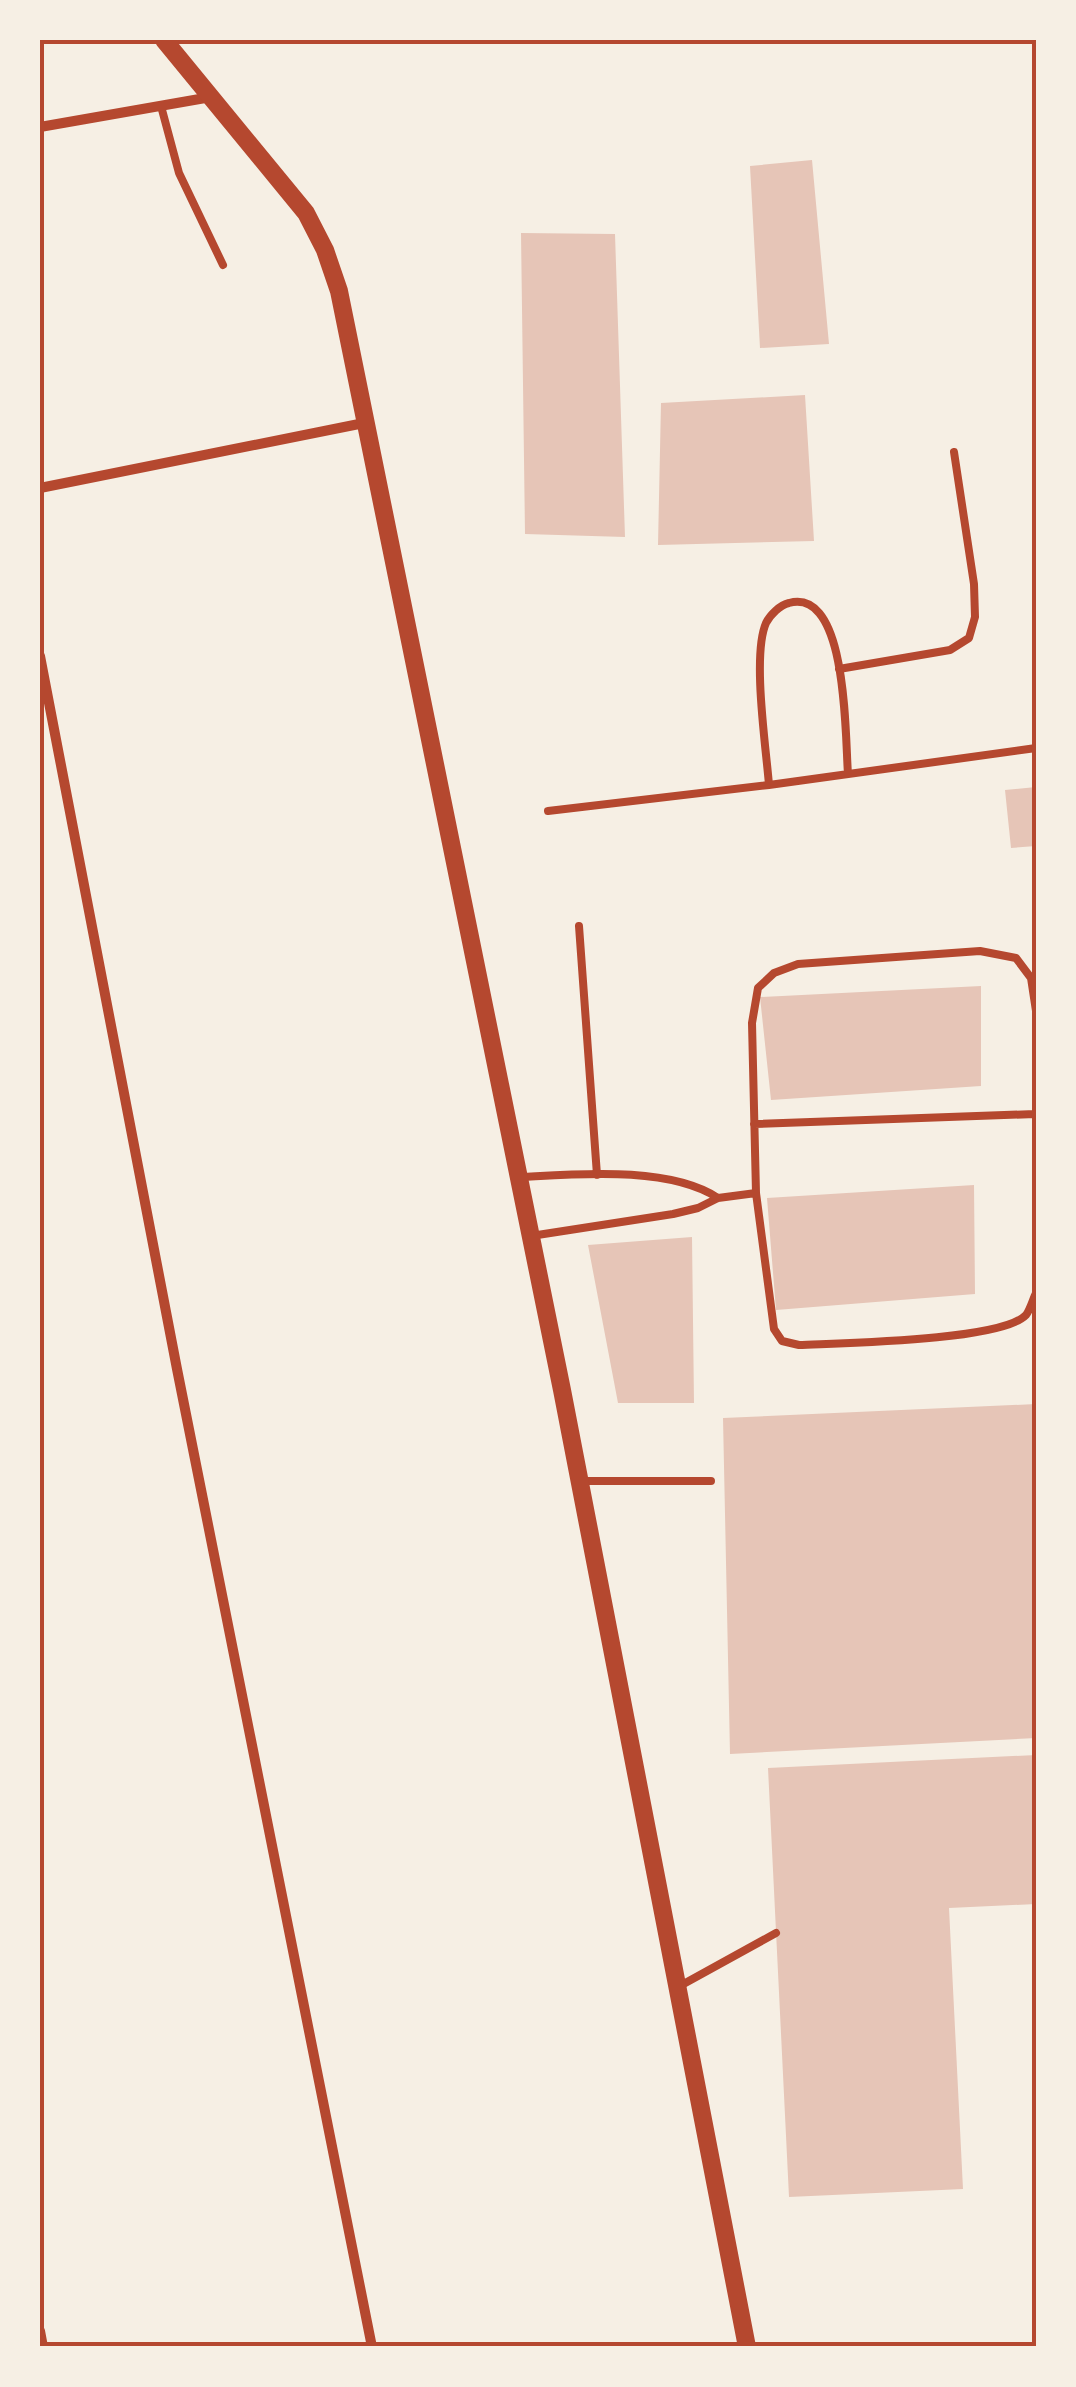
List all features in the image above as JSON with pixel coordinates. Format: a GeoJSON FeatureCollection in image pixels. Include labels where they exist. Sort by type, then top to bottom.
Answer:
{"type":"FeatureCollection","features":[{"type":"Feature","properties":{"kind":"street"},"geometry":{"type":"LineString","coordinates":[[164,40],[306,214],[325,250],[339,290],[580,1480],[747,2347]]}},
{"type":"Feature","properties":{"kind":"street"},"geometry":{"type":"LineString","coordinates":[[40,127],[210,98]]}},
{"type":"Feature","properties":{"kind":"street"},"geometry":{"type":"LineString","coordinates":[[40,488],[364,423]]}},
{"type":"Feature","properties":{"kind":"street"},"geometry":{"type":"LineString","coordinates":[[40,656],[372,2347]]}},
{"type":"Feature","properties":{"kind":"street"},"geometry":{"type":"LineString","coordinates":[[40,2331],[43,2347]]}},
{"type":"Feature","properties":{"kind":"lane"},"geometry":{"type":"LineString","coordinates":[[161,106],[179,172],[223,265]]}},
{"type":"Feature","properties":{"kind":"lane"},"geometry":{"type":"LineString","coordinates":[[839,668],[950,650],[969,638],[976,616],[974,584],[954,452]]}},
{"type":"Feature","properties":{"kind":"lane"},"geometry":{"type":"LineString","coordinates":[[769,785],[760,648],[767,620],[784,604],[802,601],[817,607],[830,625],[839,668],[848,774]]}},
{"type":"Feature","properties":{"kind":"lane"},"geometry":{"type":"LineString","coordinates":[[548,811],[1036,748]]}},
{"type":"Feature","properties":{"kind":"lane"},"geometry":{"type":"LineString","coordinates":[[579,926],[597,1174]]}},
{"type":"Feature","properties":{"kind":"lane"},"geometry":{"type":"LineString","coordinates":[[1036,1170],[1036,1011],[1032,978],[1016,958],[980,952],[798,964],[774,973],[758,988],[752,1023],[756,1193],[771,1315],[782,1341],[799,1346],[996,1329],[1025,1316],[1036,1293]]}},
{"type":"Feature","properties":{"kind":"lane"},"geometry":{"type":"LineString","coordinates":[[754,1124],[1035,1114]]}},
{"type":"Feature","properties":{"kind":"lane"},"geometry":{"type":"LineString","coordinates":[[518,1177],[597,1174],[674,1181],[700,1187],[718,1198]]}},
{"type":"Feature","properties":{"kind":"lane"},"geometry":{"type":"LineString","coordinates":[[531,1236],[674,1214],[718,1198],[756,1193]]}},
{"type":"Feature","properties":{"kind":"lane"},"geometry":{"type":"LineString","coordinates":[[580,1480],[711,1482]]}},
{"type":"Feature","properties":{"kind":"lane"},"geometry":{"type":"LineString","coordinates":[[678,1987],[776,1933]]}},
{"type":"Feature","properties":{"kind":"building"},"geometry":{"type":"Polygon","coordinates":[[[812,160],[829,344],[760,348],[750,166],[812,160]]]}},
{"type":"Feature","properties":{"kind":"building"},"geometry":{"type":"Polygon","coordinates":[[[521,233],[615,234],[625,537],[525,534],[521,233]]]}},
{"type":"Feature","properties":{"kind":"building"},"geometry":{"type":"Polygon","coordinates":[[[805,395],[814,541],[658,545],[661,403],[805,395]]]}},
{"type":"Feature","properties":{"kind":"building"},"geometry":{"type":"Polygon","coordinates":[[[1036,787],[1036,846],[1011,848],[1005,790],[1036,787]]]}},
{"type":"Feature","properties":{"kind":"building"},"geometry":{"type":"Polygon","coordinates":[[[981,986],[981,1086],[771,1100],[760,997],[981,986]]]}},
{"type":"Feature","properties":{"kind":"building"},"geometry":{"type":"Polygon","coordinates":[[[974,1185],[975,1294],[776,1310],[767,1198],[974,1185]]]}},
{"type":"Feature","properties":{"kind":"building"},"geometry":{"type":"Polygon","coordinates":[[[692,1237],[694,1403],[618,1403],[588,1245],[692,1237]]]}},
{"type":"Feature","properties":{"kind":"building"},"geometry":{"type":"Polygon","coordinates":[[[1036,1404],[1036,1738],[730,1754],[723,1418],[1036,1404]]]}},
{"type":"Feature","properties":{"kind":"building"},"geometry":{"type":"Polygon","coordinates":[[[1036,1755],[1036,1904],[949,1908],[963,2189],[789,2197],[768,1768],[1036,1755]]]}}]}
